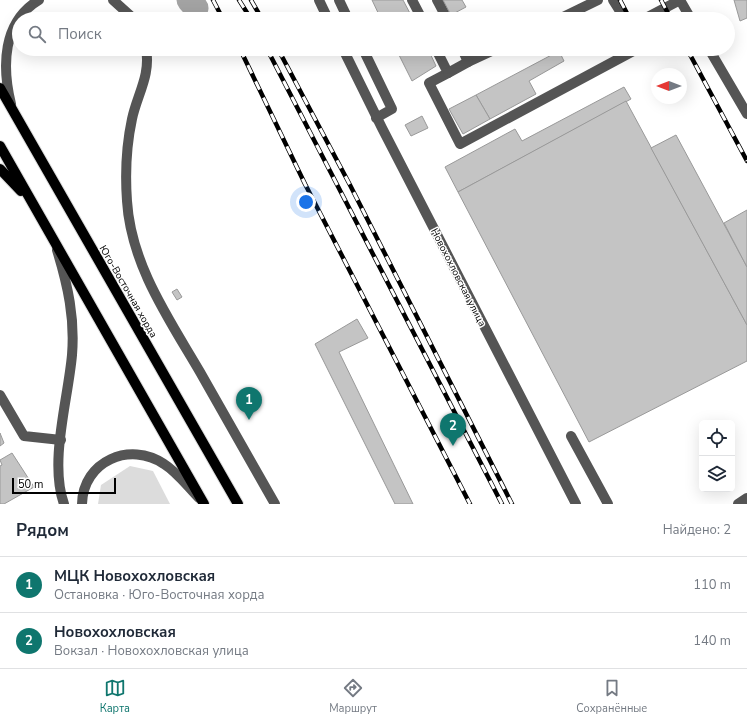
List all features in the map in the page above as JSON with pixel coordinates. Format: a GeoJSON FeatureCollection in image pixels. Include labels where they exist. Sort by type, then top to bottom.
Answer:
{"type":"FeatureCollection","features":[{"type":"Feature","properties":{"kind":"main road","name":"Юго-Восточная хорда"},"geometry":{"type":"LineString","coordinates":[[0,88],[238,504]]}},
{"type":"Feature","properties":{"kind":"main road"},"geometry":{"type":"LineString","coordinates":[[0,146],[204,504]]}},
{"type":"Feature","properties":{"kind":"main road"},"geometry":{"type":"LineString","coordinates":[[0,169],[38,213]]}},
{"type":"Feature","properties":{"kind":"street"},"geometry":{"type":"LineString","coordinates":[[26,12],[39,0]]}},
{"type":"Feature","properties":{"kind":"street"},"geometry":{"type":"LineString","coordinates":[[114,0],[127,12]]}},
{"type":"Feature","properties":{"kind":"street"},"geometry":{"type":"LineString","coordinates":[[319,0],[325,12]]}},
{"type":"Feature","properties":{"kind":"street"},"geometry":{"type":"LineString","coordinates":[[339,0],[345,12]]}},
{"type":"Feature","properties":{"kind":"street"},"geometry":{"type":"LineString","coordinates":[[412,0],[418,12]]}},
{"type":"Feature","properties":{"kind":"street"},"geometry":{"type":"LineString","coordinates":[[437,0],[443,12]]}},
{"type":"Feature","properties":{"kind":"street"},"geometry":{"type":"LineString","coordinates":[[573,12],[598,0]]}},
{"type":"Feature","properties":{"kind":"street"},"geometry":{"type":"LineString","coordinates":[[613,0],[621,12]]}},
{"type":"Feature","properties":{"kind":"street"},"geometry":{"type":"LineString","coordinates":[[657,12],[680,0],[687,12]]}},
{"type":"Feature","properties":{"kind":"street"},"geometry":{"type":"LineString","coordinates":[[11,108],[6,86],[6,53],[8,40],[12,32]]}},
{"type":"Feature","properties":{"kind":"street"},"geometry":{"type":"LineString","coordinates":[[146,56],[146,74],[132,118],[125,156],[127,202],[132,235],[143,271],[161,306],[275,504]]}},
{"type":"Feature","properties":{"kind":"street","name":"Новохохловская улица"},"geometry":{"type":"LineString","coordinates":[[346,56],[376,118],[576,504]]}},
{"type":"Feature","properties":{"kind":"street"},"geometry":{"type":"LineString","coordinates":[[366,56],[392,109],[376,118]]}},
{"type":"Feature","properties":{"kind":"street"},"geometry":{"type":"LineString","coordinates":[[440,56],[448,73]]}},
{"type":"Feature","properties":{"kind":"street"},"geometry":{"type":"LineString","coordinates":[[465,56],[468,62]]}},
{"type":"Feature","properties":{"kind":"street"},"geometry":{"type":"LineString","coordinates":[[481,56],[429,83],[460,144],[625,56]]}},
{"type":"Feature","properties":{"kind":"street"},"geometry":{"type":"LineString","coordinates":[[713,56],[747,114]]}},
{"type":"Feature","properties":{"kind":"street"},"geometry":{"type":"LineString","coordinates":[[54,241],[71,300],[73,326],[72,356],[61,440],[59,479],[64,504]]}},
{"type":"Feature","properties":{"kind":"street"},"geometry":{"type":"LineString","coordinates":[[0,395],[24,436],[61,440]]}},
{"type":"Feature","properties":{"kind":"street"},"geometry":{"type":"LineString","coordinates":[[571,436],[608,504]]}},
{"type":"Feature","properties":{"kind":"street"},"geometry":{"type":"LineString","coordinates":[[82,504],[86,484],[103,462],[115,456],[129,454],[152,458],[165,464],[204,504]]}},
{"type":"Feature","properties":{"kind":"street"},"geometry":{"type":"LineString","coordinates":[[738,504],[747,498]]}},
{"type":"Feature","properties":{"kind":"shaded area"},"geometry":{"type":"Polygon","coordinates":[[[130,466],[153,471],[170,504],[98,504],[101,485],[130,466]]]}},
{"type":"Feature","properties":{"kind":"building"},"geometry":{"type":"Polygon","coordinates":[[[372,0],[403,0],[409,12],[378,12],[372,0]]]}},
{"type":"Feature","properties":{"kind":"building"},"geometry":{"type":"Polygon","coordinates":[[[443,0],[462,0],[466,7],[457,12],[449,12],[443,0]]]}},
{"type":"Feature","properties":{"kind":"building"},"geometry":{"type":"Polygon","coordinates":[[[734,0],[747,0],[747,18],[740,21],[734,0]]]}},
{"type":"Feature","properties":{"kind":"building"},"geometry":{"type":"Polygon","coordinates":[[[400,56],[431,56],[436,66],[412,81],[400,56]]]}},
{"type":"Feature","properties":{"kind":"building"},"geometry":{"type":"Polygon","coordinates":[[[550,56],[562,56],[564,61],[529,81],[536,94],[490,119],[476,95],[550,56]]]}},
{"type":"Feature","properties":{"kind":"building"},"geometry":{"type":"Polygon","coordinates":[[[624,87],[631,99],[458,192],[445,167],[515,129],[522,141],[624,87]]]}},
{"type":"Feature","properties":{"kind":"building"},"geometry":{"type":"Polygon","coordinates":[[[476,95],[490,119],[463,134],[449,109],[476,95]]]}},
{"type":"Feature","properties":{"kind":"building"},"geometry":{"type":"Polygon","coordinates":[[[626,101],[747,325],[747,361],[589,442],[458,192],[626,101]]]}},
{"type":"Feature","properties":{"kind":"building"},"geometry":{"type":"Polygon","coordinates":[[[422,116],[428,128],[411,136],[405,125],[422,116]]]}},
{"type":"Feature","properties":{"kind":"building"},"geometry":{"type":"Polygon","coordinates":[[[676,135],[747,267],[747,325],[651,148],[676,135]]]}},
{"type":"Feature","properties":{"kind":"building"},"geometry":{"type":"Polygon","coordinates":[[[747,210],[747,267],[724,223],[747,210]]]}},
{"type":"Feature","properties":{"kind":"building"},"geometry":{"type":"Polygon","coordinates":[[[177,289],[182,297],[177,300],[172,292],[177,289]]]}},
{"type":"Feature","properties":{"kind":"building"},"geometry":{"type":"Polygon","coordinates":[[[357,319],[368,338],[339,352],[413,504],[395,504],[315,344],[357,319]]]}},
{"type":"Feature","properties":{"kind":"building"},"geometry":{"type":"Polygon","coordinates":[[[0,433],[4,443],[0,446],[0,433]]]}},
{"type":"Feature","properties":{"kind":"building"},"geometry":{"type":"Polygon","coordinates":[[[12,453],[34,487],[4,504],[0,504],[0,466],[2,465],[0,460],[12,453]]]}},
{"type":"Feature","properties":{"kind":"waterway"},"geometry":{"type":"LineString","coordinates":[[189,0],[196,8]]}},
{"type":"Feature","properties":{"kind":"railway"},"geometry":{"type":"LineString","coordinates":[[213,0],[219,12]]}},
{"type":"Feature","properties":{"kind":"railway"},"geometry":{"type":"LineString","coordinates":[[239,0],[247,12]]}},
{"type":"Feature","properties":{"kind":"railway"},"geometry":{"type":"LineString","coordinates":[[251,0],[258,12]]}},
{"type":"Feature","properties":{"kind":"railway"},"geometry":{"type":"LineString","coordinates":[[620,0],[626,12]]}},
{"type":"Feature","properties":{"kind":"railway"},"geometry":{"type":"LineString","coordinates":[[661,0],[667,12]]}},
{"type":"Feature","properties":{"kind":"railway"},"geometry":{"type":"LineString","coordinates":[[243,56],[305,184],[470,504]]}},
{"type":"Feature","properties":{"kind":"railway"},"geometry":{"type":"LineString","coordinates":[[271,56],[502,504]]}},
{"type":"Feature","properties":{"kind":"railway"},"geometry":{"type":"LineString","coordinates":[[282,56],[350,185],[512,504]]}},
{"type":"Feature","properties":{"kind":"railway"},"geometry":{"type":"LineString","coordinates":[[691,56],[747,161]]}},
{"type":"Feature","properties":{"kind":"place","name":"МЦК Новохохловская"},"geometry":{"type":"Point","coordinates":[249,420]}},
{"type":"Feature","properties":{"kind":"place","name":"Новохохловская"},"geometry":{"type":"Point","coordinates":[453,446]}}]}
